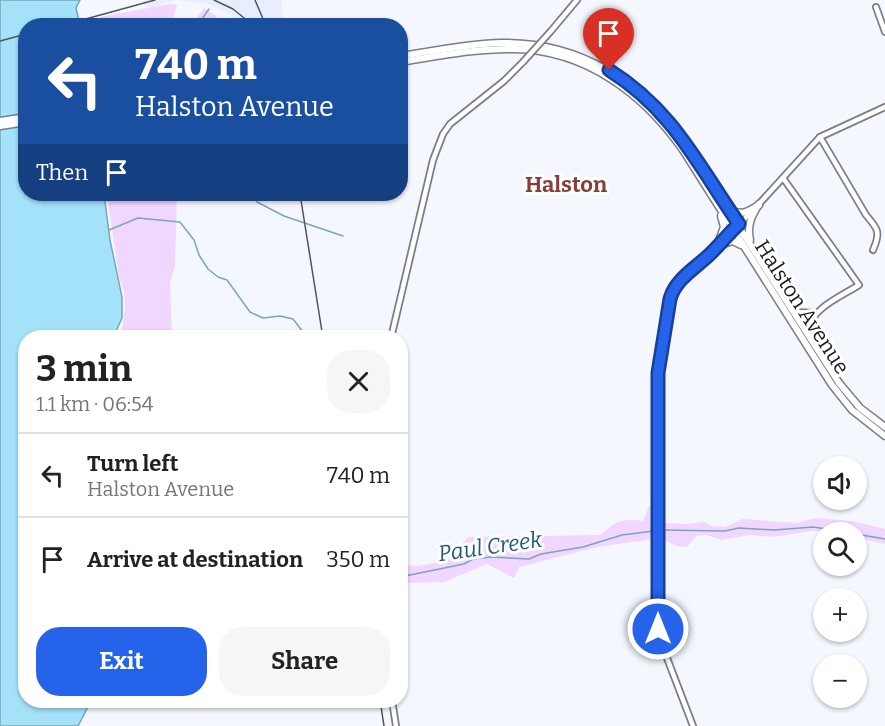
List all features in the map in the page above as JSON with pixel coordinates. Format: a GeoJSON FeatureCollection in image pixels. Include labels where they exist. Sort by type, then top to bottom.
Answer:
{"type":"FeatureCollection","features":[{"type":"Feature","properties":{"kind":"main road","name":"Halston Avenue"},"geometry":{"type":"LineString","coordinates":[[408,55],[484,44],[511,44],[553,49],[594,63],[637,89],[666,117],[728,207],[839,383],[860,408],[885,427]]}},
{"type":"Feature","properties":{"kind":"main road","name":"Halston Avenue"},"geometry":{"type":"LineString","coordinates":[[408,61],[484,50],[518,49],[552,54],[592,68],[633,93],[661,120],[683,150],[832,385],[852,410],[885,436]]}},
{"type":"Feature","properties":{"kind":"main road"},"geometry":{"type":"LineString","coordinates":[[0,121],[18,118]]}},
{"type":"Feature","properties":{"kind":"main road"},"geometry":{"type":"LineString","coordinates":[[0,126],[18,123]]}},
{"type":"Feature","properties":{"kind":"main road"},"geometry":{"type":"LineString","coordinates":[[728,207],[735,212],[744,213],[759,204]]}},
{"type":"Feature","properties":{"kind":"main road"},"geometry":{"type":"LineString","coordinates":[[752,245],[748,227],[759,204]]}},
{"type":"Feature","properties":{"kind":"main road"},"geometry":{"type":"LineString","coordinates":[[717,205],[723,227],[717,246]]}},
{"type":"Feature","properties":{"kind":"main road"},"geometry":{"type":"LineString","coordinates":[[717,246],[733,241],[746,251]]}},
{"type":"Feature","properties":{"kind":"street"},"geometry":{"type":"LineString","coordinates":[[393,330],[433,160],[443,134],[450,124],[504,81],[523,62],[577,0]]}},
{"type":"Feature","properties":{"kind":"street"},"geometry":{"type":"LineString","coordinates":[[876,7],[885,32]]}},
{"type":"Feature","properties":{"kind":"street"},"geometry":{"type":"LineString","coordinates":[[693,726],[658,629],[658,373],[671,294],[683,278],[759,204],[820,137],[885,107]]}},
{"type":"Feature","properties":{"kind":"street"},"geometry":{"type":"LineString","coordinates":[[820,137],[866,214],[876,225],[878,239],[873,250]]}},
{"type":"Feature","properties":{"kind":"street"},"geometry":{"type":"LineString","coordinates":[[783,178],[859,285],[815,313],[809,321],[807,331]]}},
{"type":"Feature","properties":{"kind":"street"},"geometry":{"type":"LineString","coordinates":[[794,312],[815,313]]}},
{"type":"Feature","properties":{"kind":"street"},"geometry":{"type":"LineString","coordinates":[[393,708],[396,726]]}},
{"type":"Feature","properties":{"kind":"shaded area"},"geometry":{"type":"Polygon","coordinates":[[[144,0],[176,0],[149,8],[144,4],[144,0]]]}},
{"type":"Feature","properties":{"kind":"shaded area"},"geometry":{"type":"Polygon","coordinates":[[[176,0],[281,0],[283,18],[235,18],[215,6],[176,0]]]}},
{"type":"Feature","properties":{"kind":"shaded area"},"geometry":{"type":"Polygon","coordinates":[[[171,4],[177,5],[173,18],[100,18],[171,4]]]}},
{"type":"Feature","properties":{"kind":"shaded area"},"geometry":{"type":"Polygon","coordinates":[[[204,8],[217,16],[216,18],[196,18],[204,8]]]}},
{"type":"Feature","properties":{"kind":"shaded area"},"geometry":{"type":"Polygon","coordinates":[[[108,201],[177,201],[175,266],[170,283],[172,330],[122,330],[125,308],[124,291],[119,277],[108,201]]]}},
{"type":"Feature","properties":{"kind":"shaded area"},"geometry":{"type":"Polygon","coordinates":[[[649,506],[656,516],[654,539],[597,547],[519,567],[514,578],[487,564],[444,582],[408,583],[408,565],[419,566],[446,561],[468,537],[600,535],[620,522],[643,521],[649,506]]]}},
{"type":"Feature","properties":{"kind":"shaded area"},"geometry":{"type":"Polygon","coordinates":[[[815,518],[856,522],[813,522],[813,531],[773,537],[749,535],[721,540],[707,535],[696,536],[687,547],[677,546],[662,539],[664,523],[704,522],[711,526],[725,527],[743,519],[797,523],[815,518]]]}},
{"type":"Feature","properties":{"kind":"shaded area"},"geometry":{"type":"Polygon","coordinates":[[[867,525],[885,529],[885,544],[867,540],[867,525]]]}},
{"type":"Feature","properties":{"kind":"water"},"geometry":{"type":"Polygon","coordinates":[[[0,0],[80,0],[76,8],[78,18],[18,18],[18,201],[105,201],[110,240],[122,297],[122,318],[116,330],[18,330],[18,708],[87,708],[78,726],[0,726],[0,0]]]}},
{"type":"Feature","properties":{"kind":"waterway"},"geometry":{"type":"LineString","coordinates":[[203,18],[209,9]]}},
{"type":"Feature","properties":{"kind":"waterway"},"geometry":{"type":"LineString","coordinates":[[256,201],[284,216],[343,236]]}},
{"type":"Feature","properties":{"kind":"waterway"},"geometry":{"type":"LineString","coordinates":[[109,230],[138,218],[180,222],[194,240],[199,255],[208,269],[218,277],[227,280],[250,312],[263,318],[280,316],[293,319],[301,330]]}},
{"type":"Feature","properties":{"kind":"waterway","name":"Paul Creek"},"geometry":{"type":"LineString","coordinates":[[661,530],[725,531],[739,528],[774,530],[813,527]]}},
{"type":"Feature","properties":{"kind":"waterway","name":"Paul Creek"},"geometry":{"type":"LineString","coordinates":[[408,575],[464,564],[473,559],[491,557],[529,559],[541,554],[583,547],[622,535],[654,531]]}},
{"type":"Feature","properties":{"kind":"waterway","name":"Paul Creek"},"geometry":{"type":"LineString","coordinates":[[867,536],[885,539]]}},
{"type":"Feature","properties":{"kind":"railway"},"geometry":{"type":"LineString","coordinates":[[89,18],[155,0]]}},
{"type":"Feature","properties":{"kind":"railway"},"geometry":{"type":"LineString","coordinates":[[214,0],[233,9],[244,18]]}},
{"type":"Feature","properties":{"kind":"railway"},"geometry":{"type":"LineString","coordinates":[[255,0],[263,18]]}},
{"type":"Feature","properties":{"kind":"railway"},"geometry":{"type":"LineString","coordinates":[[0,41],[18,36]]}},
{"type":"Feature","properties":{"kind":"railway"},"geometry":{"type":"LineString","coordinates":[[301,201],[322,330]]}},
{"type":"Feature","properties":{"kind":"railway"},"geometry":{"type":"LineString","coordinates":[[381,708],[384,726]]}},
{"type":"Feature","properties":{"kind":"district","name":"Halston"},"geometry":{"type":"Point","coordinates":[566,184]}},
{"type":"Feature","properties":{"kind":"route"},"geometry":{"type":"LineString","coordinates":[[609,70],[637,89],[666,117],[739,224],[683,278],[674,288],[670,299],[658,373],[658,629]]}}]}
